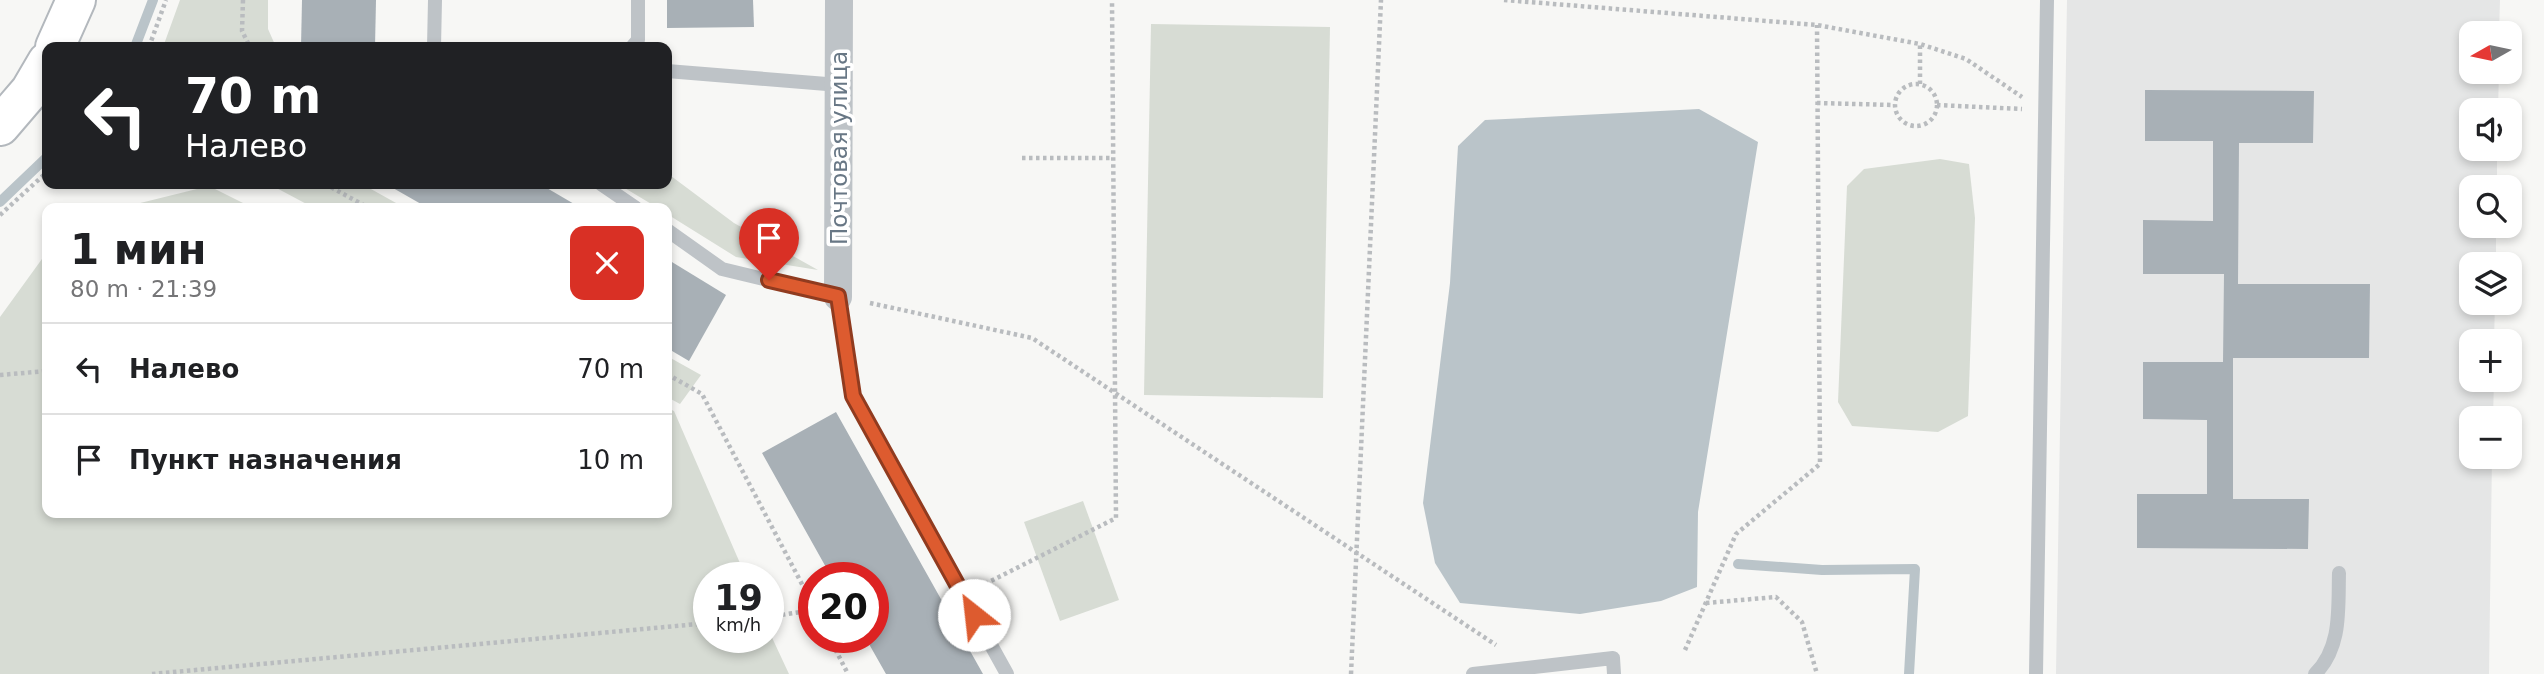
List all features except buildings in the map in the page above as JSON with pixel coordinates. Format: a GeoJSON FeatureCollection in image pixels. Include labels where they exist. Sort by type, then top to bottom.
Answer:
{"type":"FeatureCollection","features":[{"type":"Feature","properties":{"kind":"main road"},"geometry":{"type":"LineString","coordinates":[[57,42],[76,0]]}},
{"type":"Feature","properties":{"kind":"main road"},"geometry":{"type":"LineString","coordinates":[[0,126],[30,91],[42,71]]}},
{"type":"Feature","properties":{"kind":"street","name":"Почтовая улица"},"geometry":{"type":"LineString","coordinates":[[838,296],[839,0]]}},
{"type":"Feature","properties":{"kind":"lane"},"geometry":{"type":"LineString","coordinates":[[435,0],[435,42]]}},
{"type":"Feature","properties":{"kind":"lane"},"geometry":{"type":"LineString","coordinates":[[638,0],[638,42]]}},
{"type":"Feature","properties":{"kind":"lane"},"geometry":{"type":"LineString","coordinates":[[2036,674],[2047,0]]}},
{"type":"Feature","properties":{"kind":"lane"},"geometry":{"type":"LineString","coordinates":[[672,71],[839,85]]}},
{"type":"Feature","properties":{"kind":"lane"},"geometry":{"type":"LineString","coordinates":[[608,189],[629,203]]}},
{"type":"Feature","properties":{"kind":"lane"},"geometry":{"type":"LineString","coordinates":[[672,234],[722,269],[838,296],[853,396],[1007,674]]}},
{"type":"Feature","properties":{"kind":"lane"},"geometry":{"type":"LineString","coordinates":[[2315,674],[2328,661],[2337,633],[2339,573]]}},
{"type":"Feature","properties":{"kind":"lane"},"geometry":{"type":"LineString","coordinates":[[1474,674],[1613,658],[1614,674]]}},
{"type":"Feature","properties":{"kind":"path"},"geometry":{"type":"LineString","coordinates":[[151,42],[166,0]]}},
{"type":"Feature","properties":{"kind":"path"},"geometry":{"type":"LineString","coordinates":[[243,0],[242,31],[248,42]]}},
{"type":"Feature","properties":{"kind":"path"},"geometry":{"type":"LineString","coordinates":[[963,595],[1115,518],[1112,0]]}},
{"type":"Feature","properties":{"kind":"path"},"geometry":{"type":"LineString","coordinates":[[1351,674],[1381,0]]}},
{"type":"Feature","properties":{"kind":"path"},"geometry":{"type":"LineString","coordinates":[[1504,0],[1816,25],[1920,44],[1965,59],[2044,110]]}},
{"type":"Feature","properties":{"kind":"path"},"geometry":{"type":"LineString","coordinates":[[1685,650],[1736,534],[1820,464],[1816,25]]}},
{"type":"Feature","properties":{"kind":"path"},"geometry":{"type":"LineString","coordinates":[[1920,44],[1920,84]]}},
{"type":"Feature","properties":{"kind":"path"},"geometry":{"type":"LineString","coordinates":[[1920,84],[1933,92],[1937,105],[1933,118],[1922,125],[1909,125],[1899,118],[1894,105],[1898,93],[1907,86],[1920,84]]}},
{"type":"Feature","properties":{"kind":"path"},"geometry":{"type":"LineString","coordinates":[[1817,103],[1894,105]]}},
{"type":"Feature","properties":{"kind":"path"},"geometry":{"type":"LineString","coordinates":[[1937,105],[2044,110]]}},
{"type":"Feature","properties":{"kind":"path"},"geometry":{"type":"LineString","coordinates":[[1021,158],[1113,158]]}},
{"type":"Feature","properties":{"kind":"path"},"geometry":{"type":"LineString","coordinates":[[0,215],[42,177]]}},
{"type":"Feature","properties":{"kind":"path"},"geometry":{"type":"LineString","coordinates":[[334,189],[360,203]]}},
{"type":"Feature","properties":{"kind":"path"},"geometry":{"type":"LineString","coordinates":[[838,296],[1032,338],[1530,668]]}},
{"type":"Feature","properties":{"kind":"path"},"geometry":{"type":"LineString","coordinates":[[0,375],[42,371]]}},
{"type":"Feature","properties":{"kind":"path"},"geometry":{"type":"LineString","coordinates":[[672,377],[702,394],[798,578]]}},
{"type":"Feature","properties":{"kind":"path"},"geometry":{"type":"LineString","coordinates":[[1706,603],[1776,597],[1802,622],[1817,674]]}},
{"type":"Feature","properties":{"kind":"path"},"geometry":{"type":"LineString","coordinates":[[152,674],[693,624]]}},
{"type":"Feature","properties":{"kind":"path"},"geometry":{"type":"LineString","coordinates":[[837,653],[848,674]]}},
{"type":"Feature","properties":{"kind":"shaded area"},"geometry":{"type":"Polygon","coordinates":[[[180,0],[268,0],[268,29],[274,42],[165,42],[180,0]]]}},
{"type":"Feature","properties":{"kind":"shaded area"},"geometry":{"type":"Polygon","coordinates":[[[2067,0],[2500,0],[2499,21],[2459,21],[2459,84],[2499,84],[2498,98],[2459,98],[2459,161],[2497,161],[2497,175],[2459,175],[2459,238],[2496,238],[2496,252],[2459,252],[2459,315],[2495,315],[2494,329],[2459,329],[2459,392],[2494,392],[2493,406],[2459,406],[2459,469],[2492,469],[2489,674],[2056,674],[2067,0]]]}},
{"type":"Feature","properties":{"kind":"shaded area"},"geometry":{"type":"Polygon","coordinates":[[[1151,24],[1330,27],[1323,398],[1144,395],[1151,24]]]}},
{"type":"Feature","properties":{"kind":"shaded area"},"geometry":{"type":"Polygon","coordinates":[[[1699,109],[1758,142],[1698,512],[1697,587],[1661,601],[1580,614],[1460,603],[1435,563],[1423,503],[1450,283],[1458,146],[1485,120],[1699,109]]]}},
{"type":"Feature","properties":{"kind":"shaded area"},"geometry":{"type":"Polygon","coordinates":[[[1940,159],[1969,164],[1975,218],[1968,416],[1938,432],[1852,426],[1838,402],[1847,186],[1864,169],[1940,159]]]}},
{"type":"Feature","properties":{"kind":"shaded area"},"geometry":{"type":"Polygon","coordinates":[[[672,177],[734,223],[818,270],[736,257],[672,217],[672,203],[650,203],[626,189],[672,189],[672,177]]]}},
{"type":"Feature","properties":{"kind":"shaded area"},"geometry":{"type":"Polygon","coordinates":[[[197,189],[215,189],[243,203],[140,203],[197,189]]]}},
{"type":"Feature","properties":{"kind":"shaded area"},"geometry":{"type":"Polygon","coordinates":[[[278,189],[371,189],[396,203],[305,203],[278,189]]]}},
{"type":"Feature","properties":{"kind":"shaded area"},"geometry":{"type":"Polygon","coordinates":[[[42,259],[42,518],[672,518],[672,410],[739,562],[693,562],[693,653],[779,653],[789,674],[0,674],[0,317],[42,259]]]}},
{"type":"Feature","properties":{"kind":"shaded area"},"geometry":{"type":"Polygon","coordinates":[[[672,359],[701,375],[680,404],[672,400],[672,359]]]}},
{"type":"Feature","properties":{"kind":"shaded area"},"geometry":{"type":"Polygon","coordinates":[[[1083,501],[1119,600],[1060,621],[1024,522],[1083,501]]]}},
{"type":"Feature","properties":{"kind":"waterway"},"geometry":{"type":"LineString","coordinates":[[137,42],[153,0]]}},
{"type":"Feature","properties":{"kind":"waterway"},"geometry":{"type":"LineString","coordinates":[[0,202],[42,162]]}},
{"type":"Feature","properties":{"kind":"waterway"},"geometry":{"type":"LineString","coordinates":[[1738,564],[1822,570],[1915,569],[1909,674]]}},
{"type":"Feature","properties":{"kind":"route"},"geometry":{"type":"LineString","coordinates":[[769,280],[838,296],[853,396],[974,615]]}}]}
